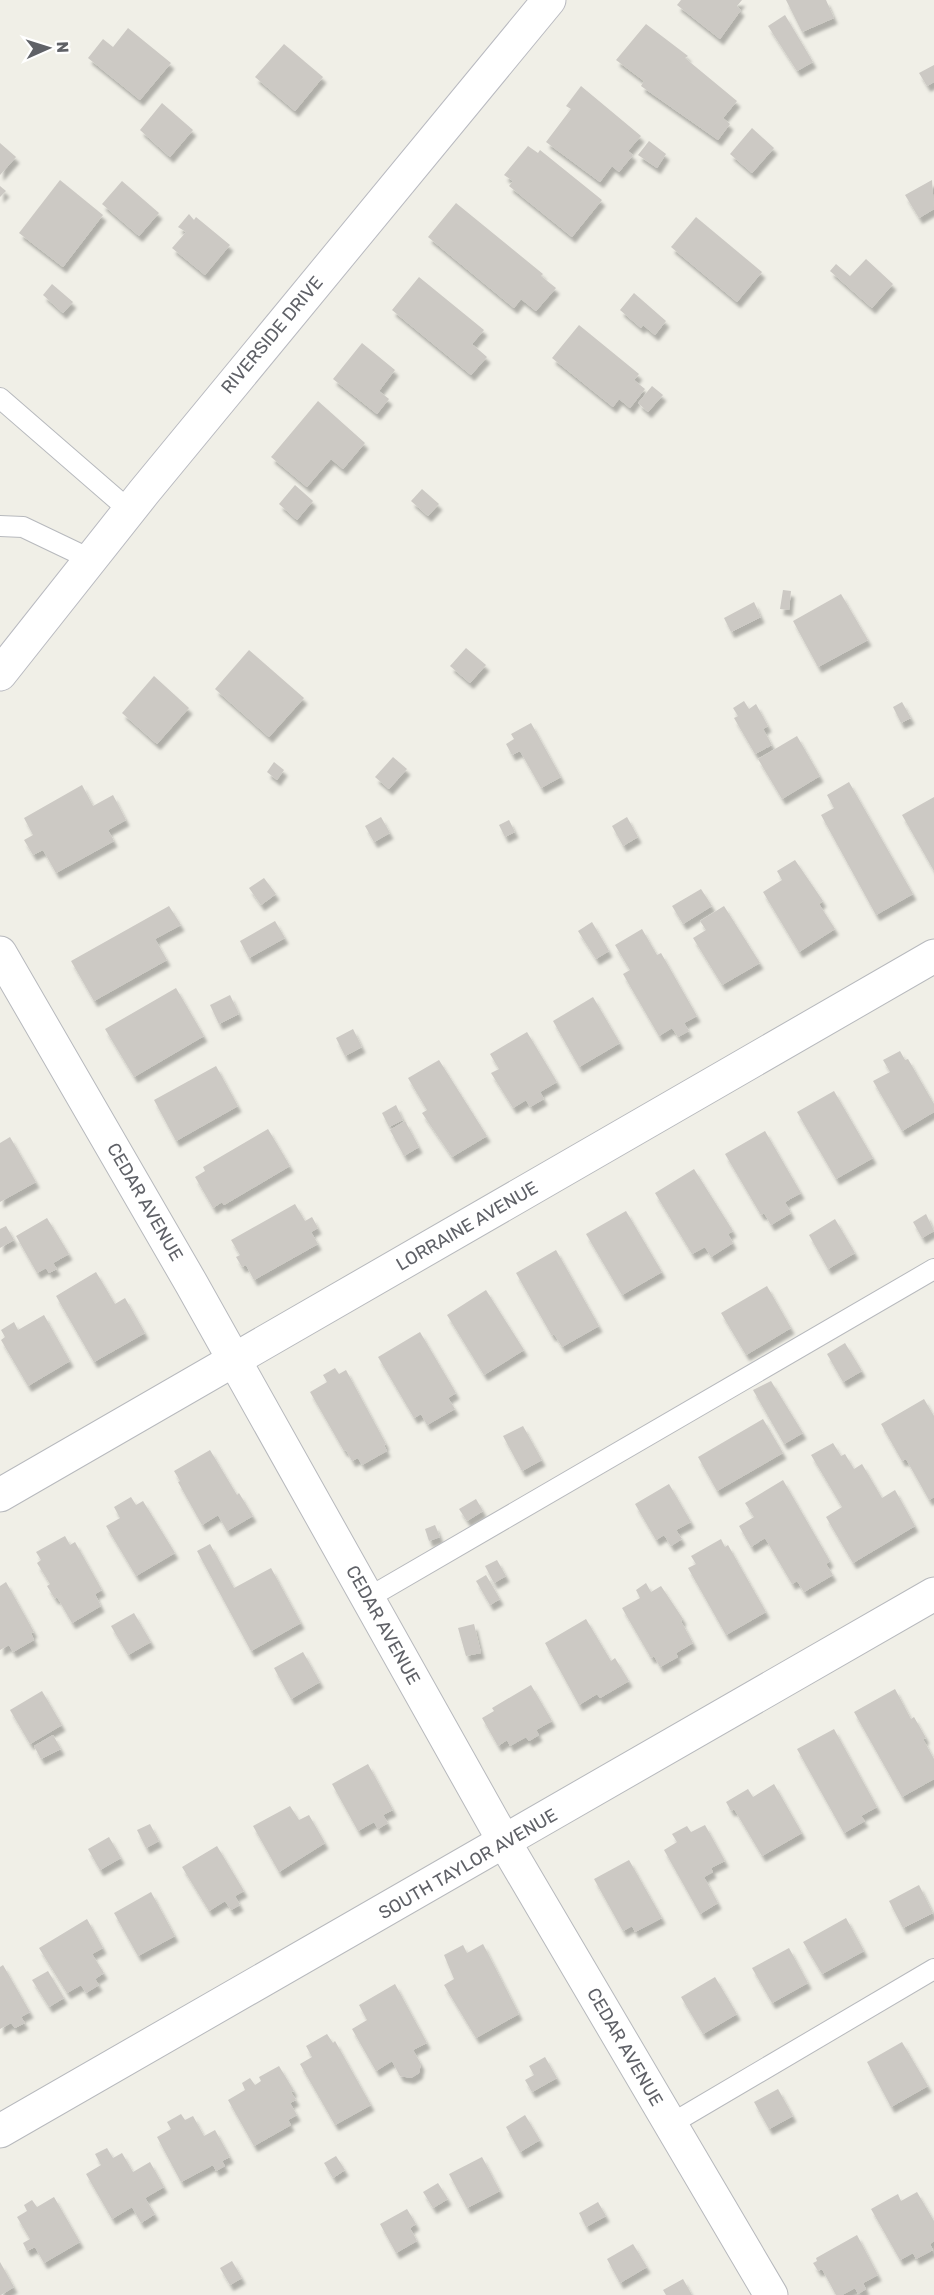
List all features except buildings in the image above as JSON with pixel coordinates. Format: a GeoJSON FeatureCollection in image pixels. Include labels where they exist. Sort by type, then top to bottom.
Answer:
{"type":"FeatureCollection","features":[{"type":"Feature","properties":{"kind":"street","name":"RIVERSIDE DRIVE"},"geometry":{"type":"LineString","coordinates":[[0,674],[129,510],[549,0]]}},
{"type":"Feature","properties":{"kind":"street","name":"CEDAR AVENUE"},"geometry":{"type":"LineString","coordinates":[[0,953],[234,1360],[505,1843],[771,2295]]}},
{"type":"Feature","properties":{"kind":"street","name":"LORRAINE AVENUE"},"geometry":{"type":"LineString","coordinates":[[0,1495],[934,956]]}},
{"type":"Feature","properties":{"kind":"street","name":"SOUTH TAYLOR AVENUE"},"geometry":{"type":"LineString","coordinates":[[0,2131],[505,1843],[934,1594]]}},
{"type":"Feature","properties":{"kind":"lane"},"geometry":{"type":"LineString","coordinates":[[0,398],[129,510]]}},
{"type":"Feature","properties":{"kind":"lane"},"geometry":{"type":"LineString","coordinates":[[0,526],[23,527],[90,560]]}},
{"type":"Feature","properties":{"kind":"lane"},"geometry":{"type":"LineString","coordinates":[[368,1598],[934,1269]]}},
{"type":"Feature","properties":{"kind":"lane"},"geometry":{"type":"LineString","coordinates":[[671,2124],[934,1970]]}}]}
